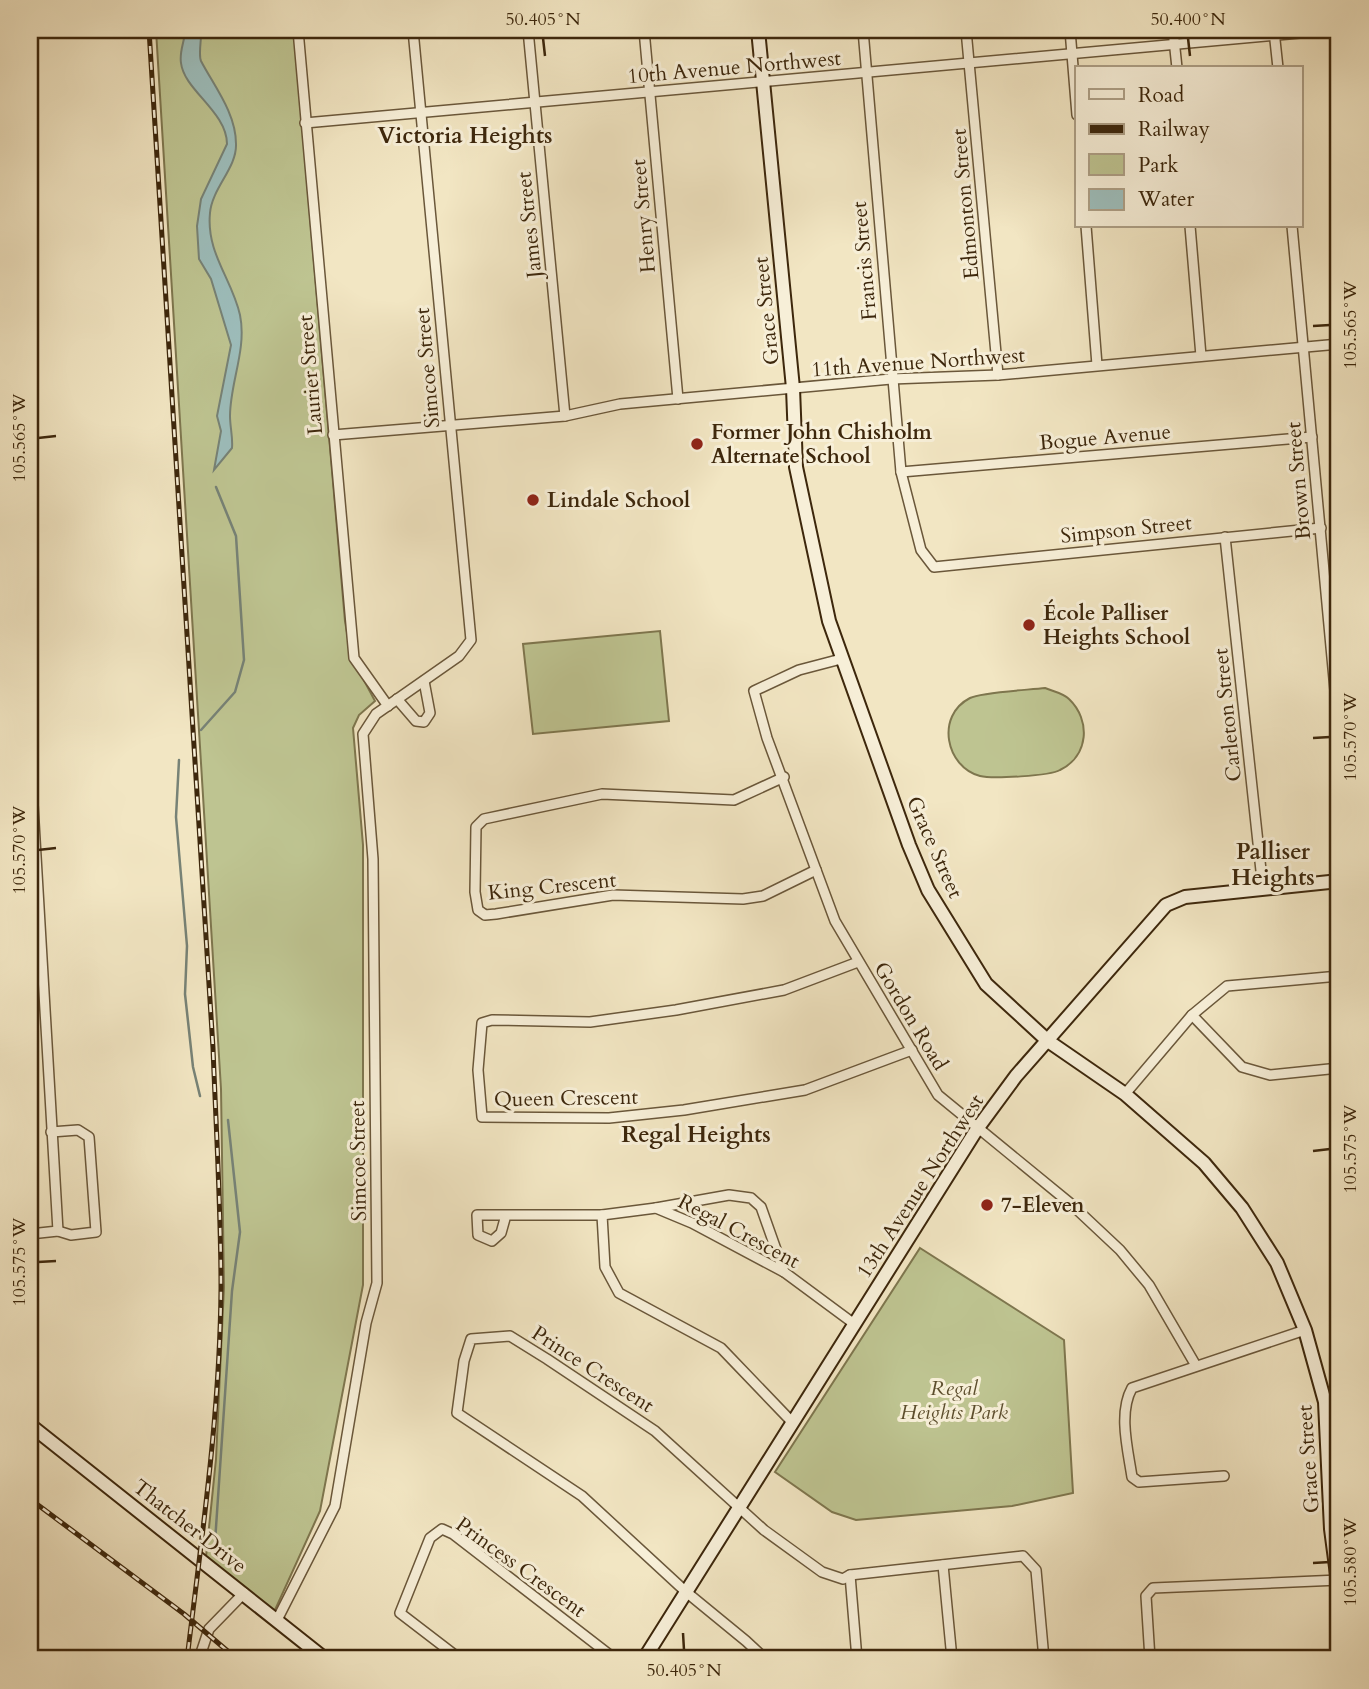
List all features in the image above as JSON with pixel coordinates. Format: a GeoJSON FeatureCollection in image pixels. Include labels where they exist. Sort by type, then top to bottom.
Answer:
{"type":"FeatureCollection","features":[{"type":"Feature","properties":{"kind":"street","name":"Laurier Street"},"geometry":{"type":"LineString","coordinates":[[298,30],[354,658],[388,706]]}},
{"type":"Feature","properties":{"kind":"street","name":"Simcoe Street"},"geometry":{"type":"LineString","coordinates":[[277,1620],[335,1506],[366,1323],[377,1283],[373,859],[363,734],[376,714],[459,656],[471,640],[413,30]]}},
{"type":"Feature","properties":{"kind":"street","name":"James Street"},"geometry":{"type":"LineString","coordinates":[[528,30],[565,416]]}},
{"type":"Feature","properties":{"kind":"street","name":"Henry Street"},"geometry":{"type":"LineString","coordinates":[[644,30],[678,399]]}},
{"type":"Feature","properties":{"kind":"street","name":"Grace Street"},"geometry":{"type":"LineString","coordinates":[[758,30],[793,388],[796,467],[828,621],[841,659],[928,890],[986,984],[1048,1041],[1125,1094],[1204,1163],[1242,1208],[1277,1263],[1305,1329],[1325,1402],[1334,1478],[1331,1529],[1339,1590]]}},
{"type":"Feature","properties":{"kind":"street","name":"Francis Street"},"geometry":{"type":"LineString","coordinates":[[863,30],[901,472],[921,550],[934,566]]}},
{"type":"Feature","properties":{"kind":"street","name":"Edmonton Street"},"geometry":{"type":"LineString","coordinates":[[966,30],[998,375]]}},
{"type":"Feature","properties":{"kind":"street"},"geometry":{"type":"LineString","coordinates":[[1070,30],[1075,91]]}},
{"type":"Feature","properties":{"kind":"street"},"geometry":{"type":"LineString","coordinates":[[1173,30],[1177,66]]}},
{"type":"Feature","properties":{"kind":"street","name":"10th Avenue Northwest"},"geometry":{"type":"LineString","coordinates":[[306,122],[867,74],[1175,45],[1275,32],[1334,30]]}},
{"type":"Feature","properties":{"kind":"street"},"geometry":{"type":"LineString","coordinates":[[1275,32],[1278,66]]}},
{"type":"Feature","properties":{"kind":"street"},"geometry":{"type":"LineString","coordinates":[[1086,228],[1097,365]]}},
{"type":"Feature","properties":{"kind":"street"},"geometry":{"type":"LineString","coordinates":[[1190,228],[1201,356]]}},
{"type":"Feature","properties":{"kind":"street","name":"Brown Street"},"geometry":{"type":"LineString","coordinates":[[1292,228],[1321,528],[1336,646],[1339,733]]}},
{"type":"Feature","properties":{"kind":"street","name":"11th Avenue Northwest"},"geometry":{"type":"LineString","coordinates":[[333,435],[565,416],[620,404],[891,379],[998,375],[1339,344]]}},
{"type":"Feature","properties":{"kind":"street","name":"Bogue Avenue"},"geometry":{"type":"LineString","coordinates":[[901,472],[1312,437]]}},
{"type":"Feature","properties":{"kind":"street","name":"Simpson Street"},"geometry":{"type":"LineString","coordinates":[[934,566],[1321,528]]}},
{"type":"Feature","properties":{"kind":"street","name":"Carleton Street"},"geometry":{"type":"LineString","coordinates":[[1225,537],[1263,889]]}},
{"type":"Feature","properties":{"kind":"street","name":"Gordon Road"},"geometry":{"type":"LineString","coordinates":[[841,659],[799,670],[754,691],[767,738],[835,920],[938,1095],[1071,1204],[1120,1250],[1149,1285],[1195,1364]]}},
{"type":"Feature","properties":{"kind":"street"},"geometry":{"type":"LineString","coordinates":[[397,699],[415,721],[424,722],[430,713],[424,681]]}},
{"type":"Feature","properties":{"kind":"street"},"geometry":{"type":"LineString","coordinates":[[30,754],[34,899],[58,1231]]}},
{"type":"Feature","properties":{"kind":"street","name":"King Crescent"},"geometry":{"type":"LineString","coordinates":[[783,777],[734,800],[602,794],[484,819],[476,827],[475,891],[478,910],[485,915],[496,914],[613,895],[743,899],[763,896],[817,870]]}},
{"type":"Feature","properties":{"kind":"street","name":"13th Avenue Northwest"},"geometry":{"type":"LineString","coordinates":[[644,1659],[977,1129],[1016,1076],[1166,905],[1185,897],[1339,881]]}},
{"type":"Feature","properties":{"kind":"street","name":"Queen Crescent"},"geometry":{"type":"LineString","coordinates":[[858,962],[785,990],[702,1006],[590,1022],[492,1020],[482,1023],[478,1070],[482,1117],[610,1118],[684,1110],[805,1090],[912,1050]]}},
{"type":"Feature","properties":{"kind":"street"},"geometry":{"type":"LineString","coordinates":[[1125,1094],[1192,1015],[1227,986],[1339,975]]}},
{"type":"Feature","properties":{"kind":"street"},"geometry":{"type":"LineString","coordinates":[[1192,1015],[1242,1067],[1270,1075],[1339,1068]]}},
{"type":"Feature","properties":{"kind":"street"},"geometry":{"type":"LineString","coordinates":[[30,1234],[58,1231],[71,1235],[96,1231],[89,1137],[78,1130],[51,1132]]}},
{"type":"Feature","properties":{"kind":"street"},"geometry":{"type":"LineString","coordinates":[[656,1208],[729,1195],[751,1198],[761,1208],[784,1272]]}},
{"type":"Feature","properties":{"kind":"street","name":"Regal Crescent"},"geometry":{"type":"LineString","coordinates":[[506,1215],[602,1215],[656,1208],[692,1223],[784,1272],[853,1323]]}},
{"type":"Feature","properties":{"kind":"street"},"geometry":{"type":"LineString","coordinates":[[602,1215],[606,1267],[619,1293],[721,1348],[792,1422]]}},
{"type":"Feature","properties":{"kind":"street"},"geometry":{"type":"LineString","coordinates":[[1224,1476],[1139,1482],[1132,1477],[1126,1439],[1126,1399],[1132,1388],[1195,1364],[1305,1329]]}},
{"type":"Feature","properties":{"kind":"street","name":"Prince Crescent"},"geometry":{"type":"LineString","coordinates":[[685,1591],[582,1496],[457,1413],[464,1361],[471,1339],[510,1336],[547,1359],[655,1431],[738,1507]]}},
{"type":"Feature","properties":{"kind":"street","name":"Thatcher Drive"},"geometry":{"type":"LineString","coordinates":[[30,1425],[325,1659]]}},
{"type":"Feature","properties":{"kind":"street"},"geometry":{"type":"LineString","coordinates":[[738,1507],[822,1573],[843,1579],[850,1575],[1024,1556],[1036,1570],[1044,1659]]}},
{"type":"Feature","properties":{"kind":"street","name":"Princess Crescent"},"geometry":{"type":"LineString","coordinates":[[460,1659],[400,1613],[430,1538],[442,1529],[615,1659]]}},
{"type":"Feature","properties":{"kind":"street"},"geometry":{"type":"LineString","coordinates":[[943,1565],[951,1659]]}},
{"type":"Feature","properties":{"kind":"street"},"geometry":{"type":"LineString","coordinates":[[850,1575],[857,1659]]}},
{"type":"Feature","properties":{"kind":"street"},"geometry":{"type":"LineString","coordinates":[[1150,1659],[1146,1596],[1153,1588],[1339,1580]]}},
{"type":"Feature","properties":{"kind":"street"},"geometry":{"type":"LineString","coordinates":[[685,1591],[746,1641],[760,1654],[760,1659]]}},
{"type":"Feature","properties":{"kind":"street"},"geometry":{"type":"LineString","coordinates":[[199,1659],[209,1629],[244,1593]]}},
{"type":"Feature","properties":{"kind":"green space"},"geometry":{"type":"Polygon","coordinates":[[[156,30],[294,30],[345,621],[351,656],[375,701],[359,715],[353,728],[363,845],[363,1285],[320,1511],[275,1610],[268,1609],[206,1557],[216,1459],[224,1287],[221,1089],[156,30]]]}},
{"type":"Feature","properties":{"kind":"green space"},"geometry":{"type":"Polygon","coordinates":[[[660,631],[669,721],[533,734],[523,644],[660,631]]]}},
{"type":"Feature","properties":{"kind":"green space"},"geometry":{"type":"Polygon","coordinates":[[[1045,688],[1067,697],[1081,717],[1084,737],[1077,756],[1070,764],[1045,774],[996,777],[980,776],[959,763],[949,740],[949,728],[959,706],[976,696],[1045,688]]]}},
{"type":"Feature","properties":{"kind":"green space","name":"Regal Heights Park"},"geometry":{"type":"Polygon","coordinates":[[[920,1248],[1064,1340],[1073,1493],[1012,1506],[856,1520],[832,1512],[775,1472],[920,1248]]]}},
{"type":"Feature","properties":{"kind":"water"},"geometry":{"type":"Polygon","coordinates":[[[185,30],[201,30],[201,61],[228,111],[236,144],[233,161],[215,195],[210,213],[212,241],[236,302],[242,328],[230,416],[232,448],[214,470],[221,431],[217,416],[231,345],[211,279],[199,259],[197,226],[201,199],[227,144],[220,122],[184,73],[181,59],[185,30]]]}},
{"type":"Feature","properties":{"kind":"waterway"},"geometry":{"type":"LineString","coordinates":[[201,730],[235,692],[244,660],[236,536],[216,487]]}},
{"type":"Feature","properties":{"kind":"waterway"},"geometry":{"type":"LineString","coordinates":[[179,760],[176,817],[187,946],[185,994],[193,1067],[200,1096]]}},
{"type":"Feature","properties":{"kind":"waterway"},"geometry":{"type":"LineString","coordinates":[[215,1542],[232,1291],[240,1232],[228,1120]]}},
{"type":"Feature","properties":{"kind":"railway"},"geometry":{"type":"LineString","coordinates":[[149,30],[213,1048],[220,1228],[221,1288],[217,1381],[187,1659]]}},
{"type":"Feature","properties":{"kind":"railway"},"geometry":{"type":"LineString","coordinates":[[30,1499],[184,1614],[237,1659]]}},
{"type":"Feature","properties":{"kind":"place","name":"Former John Chisholm Alternate School"},"geometry":{"type":"Point","coordinates":[697,444]}},
{"type":"Feature","properties":{"kind":"place","name":"Lindale School"},"geometry":{"type":"Point","coordinates":[533,500]}},
{"type":"Feature","properties":{"kind":"place","name":"École Palliser Heights School"},"geometry":{"type":"Point","coordinates":[1029,625]}},
{"type":"Feature","properties":{"kind":"place","name":"7-Eleven"},"geometry":{"type":"Point","coordinates":[987,1205]}},
{"type":"Feature","properties":{"kind":"district","name":"Victoria Heights"},"geometry":{"type":"Point","coordinates":[465,135]}},
{"type":"Feature","properties":{"kind":"district","name":"Palliser Heights"},"geometry":{"type":"Point","coordinates":[1273,864]}},
{"type":"Feature","properties":{"kind":"district","name":"Regal Heights"},"geometry":{"type":"Point","coordinates":[696,1134]}}]}
